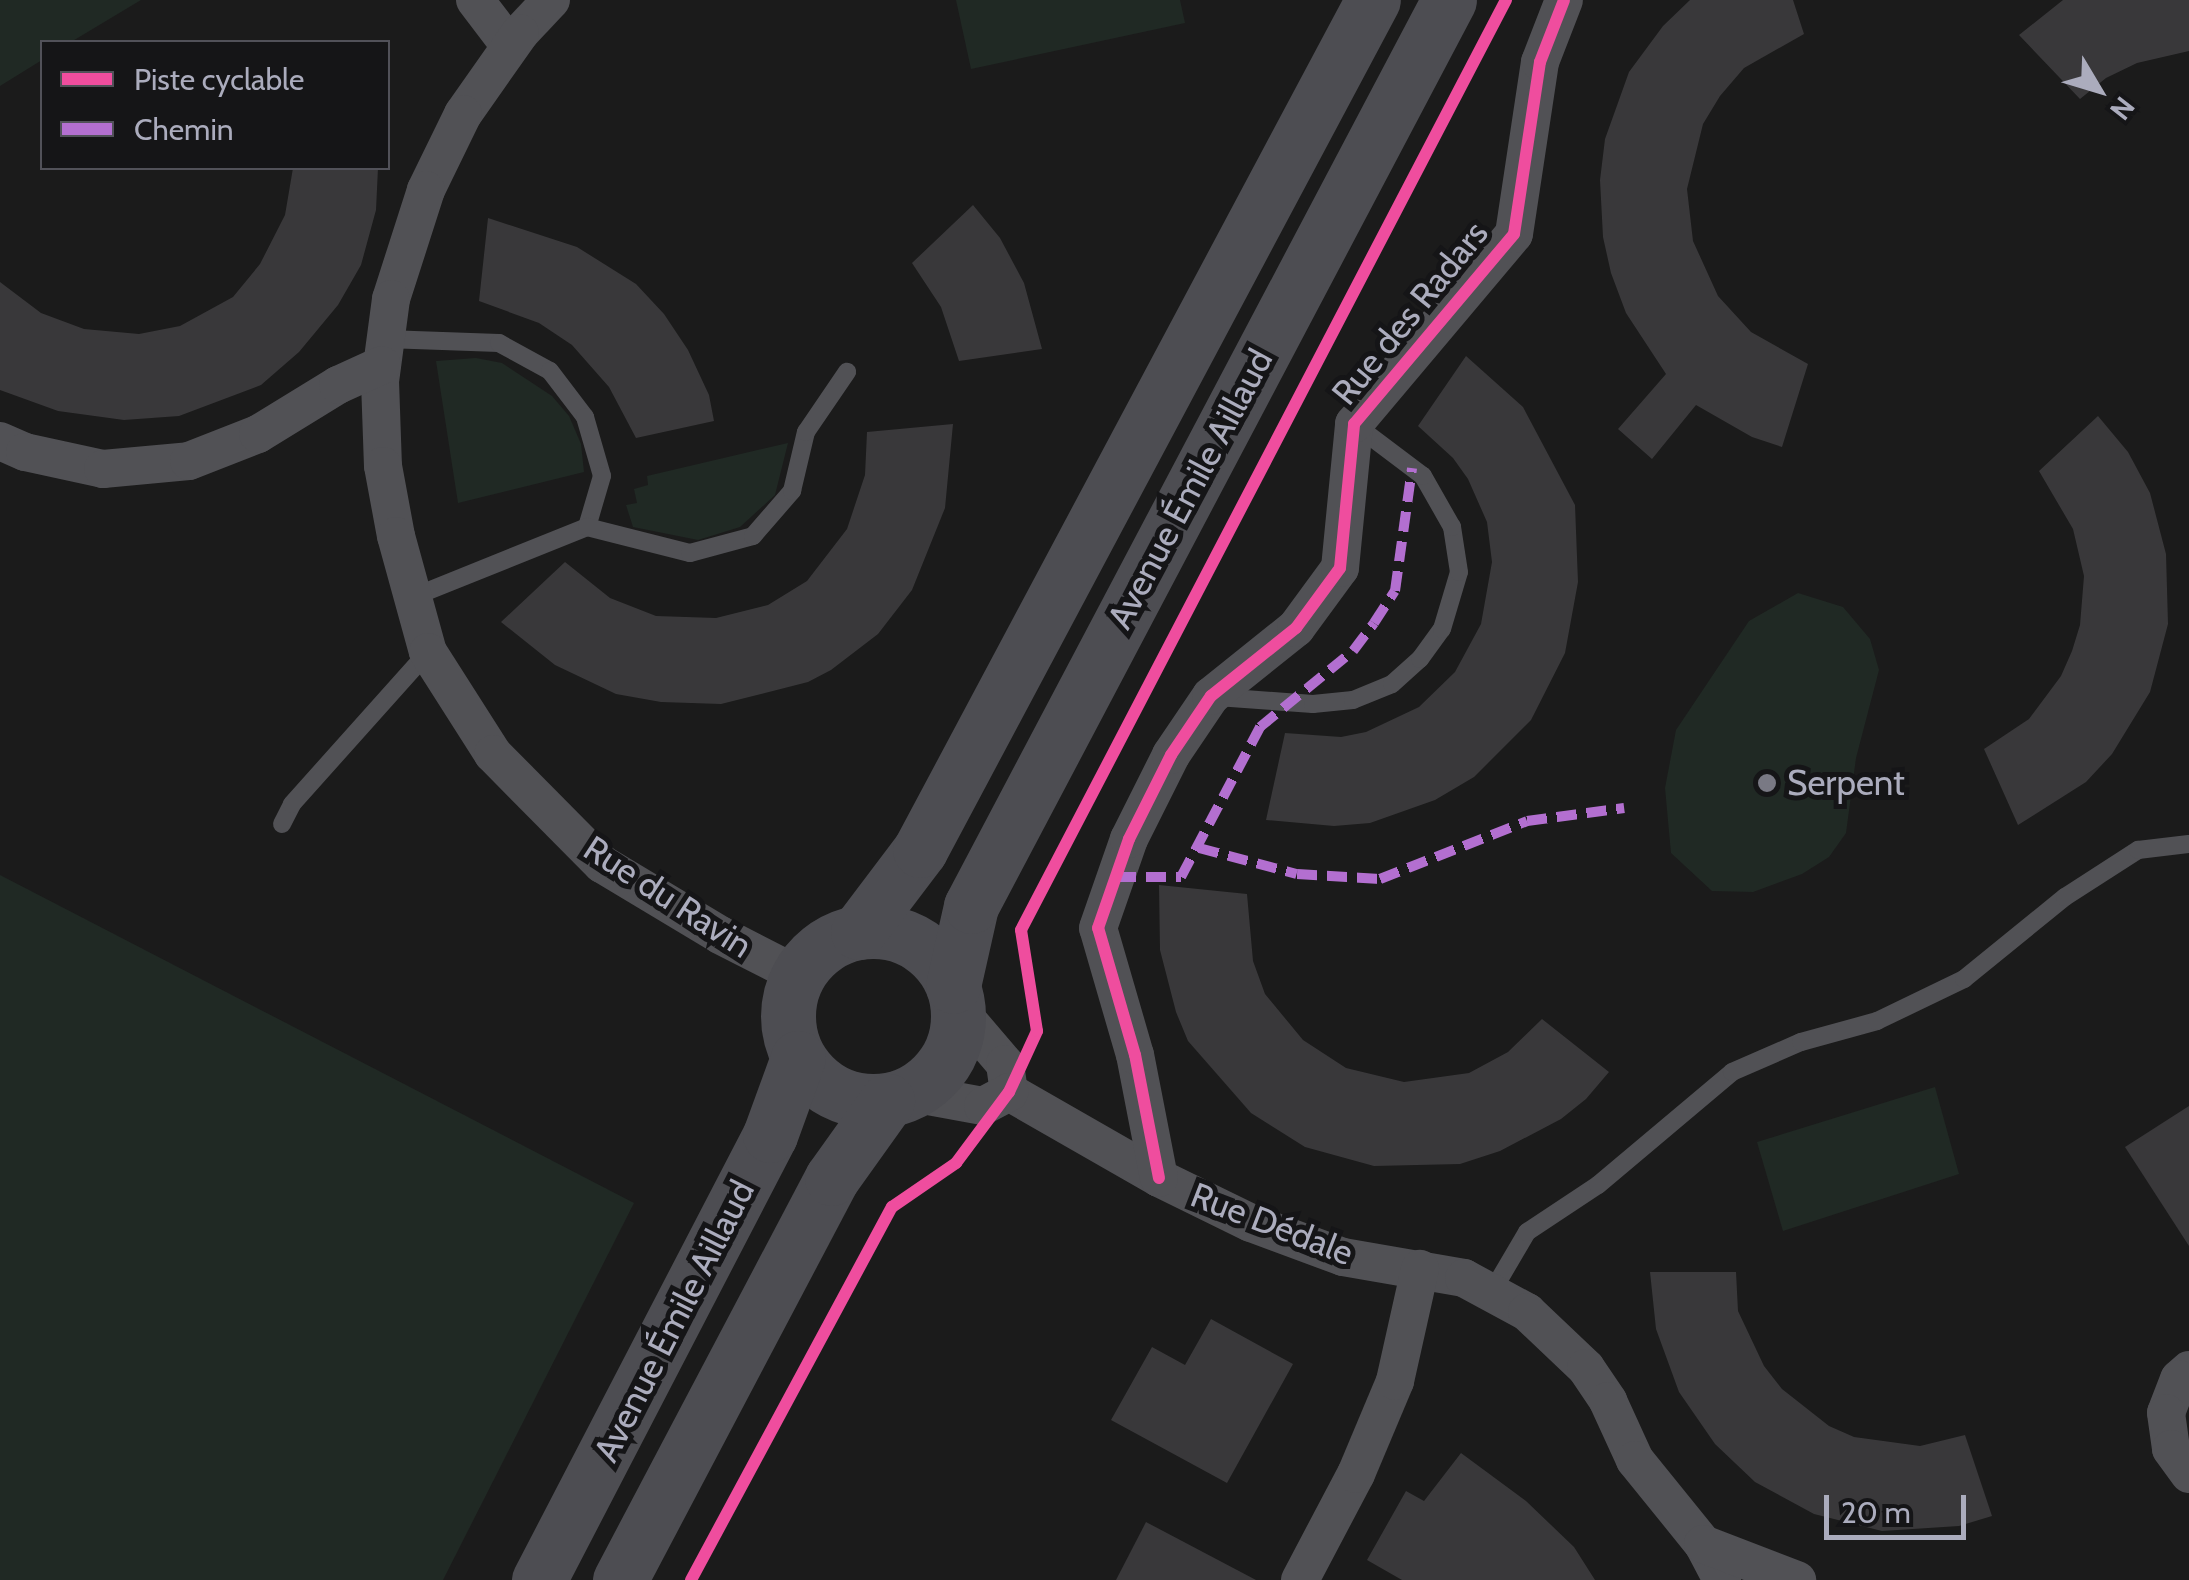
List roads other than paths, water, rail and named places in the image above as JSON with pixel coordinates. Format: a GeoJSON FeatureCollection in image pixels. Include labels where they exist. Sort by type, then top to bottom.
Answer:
{"type":"FeatureCollection","features":[{"type":"Feature","properties":{"kind":"main road","name":"Avenue Émile Aillaud"},"geometry":{"type":"LineString","coordinates":[[858,932],[920,850],[1373,0]]}},
{"type":"Feature","properties":{"kind":"main road","name":"Avenue Émile Aillaud"},"geometry":{"type":"LineString","coordinates":[[955,998],[972,906],[1449,0]]}},
{"type":"Feature","properties":{"kind":"main road"},"geometry":{"type":"LineString","coordinates":[[858,932],[888,932],[915,942],[937,960],[955,998],[948,1057],[933,1077],[900,1097],[861,1101],[836,1094],[814,1079],[798,1058],[788,1031],[788,1003],[798,976],[834,940],[858,932]]}},
{"type":"Feature","properties":{"kind":"main road","name":"Avenue Émile Aillaud"},"geometry":{"type":"LineString","coordinates":[[539,1580],[770,1135],[798,1058]]}},
{"type":"Feature","properties":{"kind":"main road","name":"Avenue Émile Aillaud"},"geometry":{"type":"LineString","coordinates":[[620,1580],[832,1178],[900,1097]]}},
{"type":"Feature","properties":{"kind":"street"},"geometry":{"type":"LineString","coordinates":[[475,0],[510,46]]}},
{"type":"Feature","properties":{"kind":"street","name":"Rue du Ravin"},"geometry":{"type":"LineString","coordinates":[[551,0],[510,46],[464,114],[426,190],[391,299],[384,352],[383,466],[413,596],[428,652],[492,754],[602,864],[720,935],[798,976]]}},
{"type":"Feature","properties":{"kind":"street","name":"Rue des Radars"},"geometry":{"type":"LineString","coordinates":[[1160,1178],[1135,1055],[1098,928],[1130,839],[1171,755],[1210,696],[1296,628],[1340,568],[1354,424],[1514,234],[1540,62],[1564,0]]}},
{"type":"Feature","properties":{"kind":"street"},"geometry":{"type":"LineString","coordinates":[[0,441],[25,452],[103,469],[189,461],[258,434],[384,352]]}},
{"type":"Feature","properties":{"kind":"street"},"geometry":{"type":"LineString","coordinates":[[900,1097],[983,1106],[1009,1092],[1005,1064],[955,998]]}},
{"type":"Feature","properties":{"kind":"street","name":"Rue Dédale"},"geometry":{"type":"LineString","coordinates":[[1009,1092],[1160,1178],[1251,1223],[1343,1258],[1420,1269],[1493,1290],[1527,1312],[1586,1368],[1608,1401],[1636,1460],[1702,1544],[1722,1580]]}},
{"type":"Feature","properties":{"kind":"street"},"geometry":{"type":"LineString","coordinates":[[1300,1580],[1356,1474],[1395,1382],[1420,1269]]}},
{"type":"Feature","properties":{"kind":"street"},"geometry":{"type":"LineString","coordinates":[[2189,1370],[2179,1380],[2166,1414],[2171,1449],[2189,1474]]}},
{"type":"Feature","properties":{"kind":"street"},"geometry":{"type":"LineString","coordinates":[[1702,1544],[1794,1579]]}},
{"type":"Feature","properties":{"kind":"lane"},"geometry":{"type":"LineString","coordinates":[[384,352],[499,343],[550,371],[585,417],[602,476],[586,527]]}},
{"type":"Feature","properties":{"kind":"lane"},"geometry":{"type":"LineString","coordinates":[[413,596],[586,527],[690,553],[753,536],[792,491],[806,432],[847,372]]}},
{"type":"Feature","properties":{"kind":"lane"},"geometry":{"type":"LineString","coordinates":[[1210,696],[1313,704],[1353,700],[1392,684],[1420,658],[1442,629],[1460,572],[1452,527],[1423,476],[1354,424]]}},
{"type":"Feature","properties":{"kind":"lane"},"geometry":{"type":"LineString","coordinates":[[282,824],[292,804],[428,652]]}},
{"type":"Feature","properties":{"kind":"lane"},"geometry":{"type":"LineString","coordinates":[[1493,1290],[1527,1232],[1598,1185],[1732,1072],[1801,1042],[1877,1021],[1964,979],[2065,897],[2138,850],[2189,844]]}},
{"type":"Feature","properties":{"kind":"place","name":"Serpent"},"geometry":{"type":"Point","coordinates":[1767,783]}}]}
